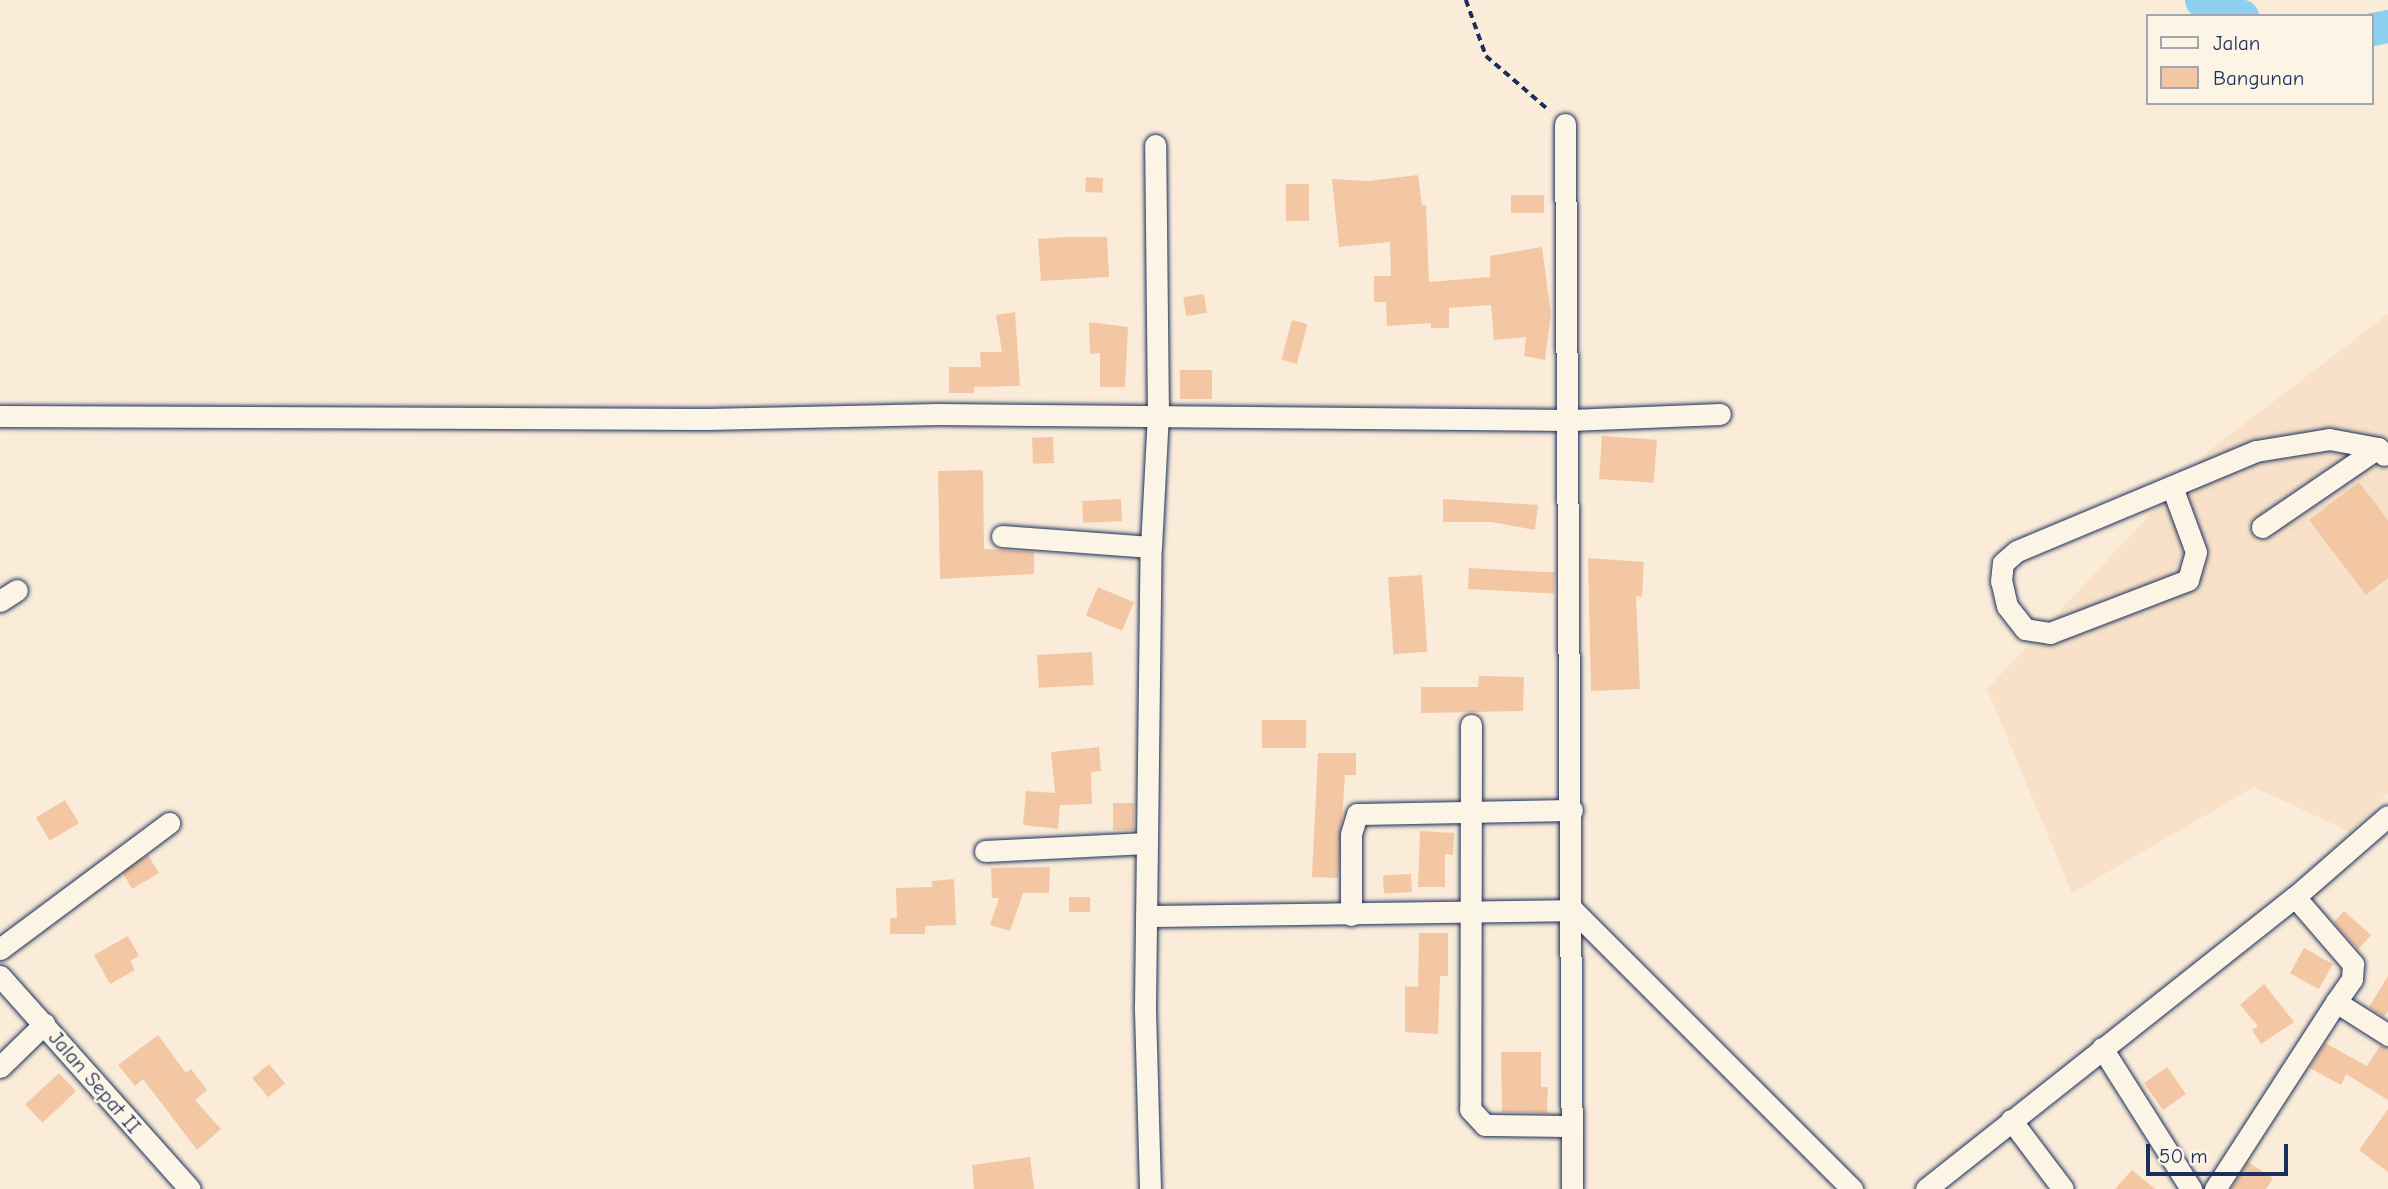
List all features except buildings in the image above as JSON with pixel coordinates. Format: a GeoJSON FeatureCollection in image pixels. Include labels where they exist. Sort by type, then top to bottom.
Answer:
{"type":"FeatureCollection","features":[{"type":"Feature","properties":{"kind":"street"},"geometry":{"type":"LineString","coordinates":[[1565,124],[1570,420],[1572,1189]]}},
{"type":"Feature","properties":{"kind":"street"},"geometry":{"type":"LineString","coordinates":[[1150,1189],[1146,916],[1151,547],[1158,415],[1155,145]]}},
{"type":"Feature","properties":{"kind":"street"},"geometry":{"type":"LineString","coordinates":[[0,416],[1158,415],[1570,420],[1720,414]]}},
{"type":"Feature","properties":{"kind":"street"},"geometry":{"type":"LineString","coordinates":[[2172,487],[2196,552],[2188,580],[2050,633],[2025,629],[2007,606],[2001,581],[2003,563],[2017,551],[2256,451],[2296,441],[2329,439],[2383,454]]}},
{"type":"Feature","properties":{"kind":"street"},"geometry":{"type":"LineString","coordinates":[[2262,527],[2383,454]]}},
{"type":"Feature","properties":{"kind":"street"},"geometry":{"type":"LineString","coordinates":[[1002,536],[1151,547]]}},
{"type":"Feature","properties":{"kind":"street"},"geometry":{"type":"LineString","coordinates":[[1471,724],[1470,1109],[1485,1125],[1572,1126]]}},
{"type":"Feature","properties":{"kind":"street"},"geometry":{"type":"LineString","coordinates":[[1351,915],[1351,834],[1357,814],[1572,810]]}},
{"type":"Feature","properties":{"kind":"street"},"geometry":{"type":"LineString","coordinates":[[1926,1189],[2295,897],[2388,816]]}},
{"type":"Feature","properties":{"kind":"street"},"geometry":{"type":"LineString","coordinates":[[0,949],[169,823]]}},
{"type":"Feature","properties":{"kind":"street"},"geometry":{"type":"LineString","coordinates":[[985,851],[1147,843]]}},
{"type":"Feature","properties":{"kind":"street"},"geometry":{"type":"LineString","coordinates":[[2215,1189],[2352,979],[2353,964],[2295,897]]}},
{"type":"Feature","properties":{"kind":"street"},"geometry":{"type":"LineString","coordinates":[[1146,916],[1573,910],[1852,1189]]}},
{"type":"Feature","properties":{"kind":"street","name":"Jalan Sepat II"},"geometry":{"type":"LineString","coordinates":[[0,976],[190,1189]]}},
{"type":"Feature","properties":{"kind":"street"},"geometry":{"type":"LineString","coordinates":[[2336,1002],[2388,1035]]}},
{"type":"Feature","properties":{"kind":"street"},"geometry":{"type":"LineString","coordinates":[[0,1067],[44,1024]]}},
{"type":"Feature","properties":{"kind":"street"},"geometry":{"type":"LineString","coordinates":[[2102,1048],[2191,1189]]}},
{"type":"Feature","properties":{"kind":"street"},"geometry":{"type":"LineString","coordinates":[[2011,1120],[2063,1189]]}},
{"type":"Feature","properties":{"kind":"path"},"geometry":{"type":"LineString","coordinates":[[1466,0],[1486,56],[1565,124]]}},
{"type":"Feature","properties":{"kind":"shaded area"},"geometry":{"type":"Polygon","coordinates":[[[2388,314],[2388,793],[2350,832],[2254,787],[2072,893],[1987,689],[2210,450],[2388,314]]]}},
{"type":"Feature","properties":{"kind":"waterway"},"geometry":{"type":"LineString","coordinates":[[2201,0],[2237,14]]}},
{"type":"Feature","properties":{"kind":"waterway"},"geometry":{"type":"LineString","coordinates":[[2374,29],[2388,26]]}}]}
